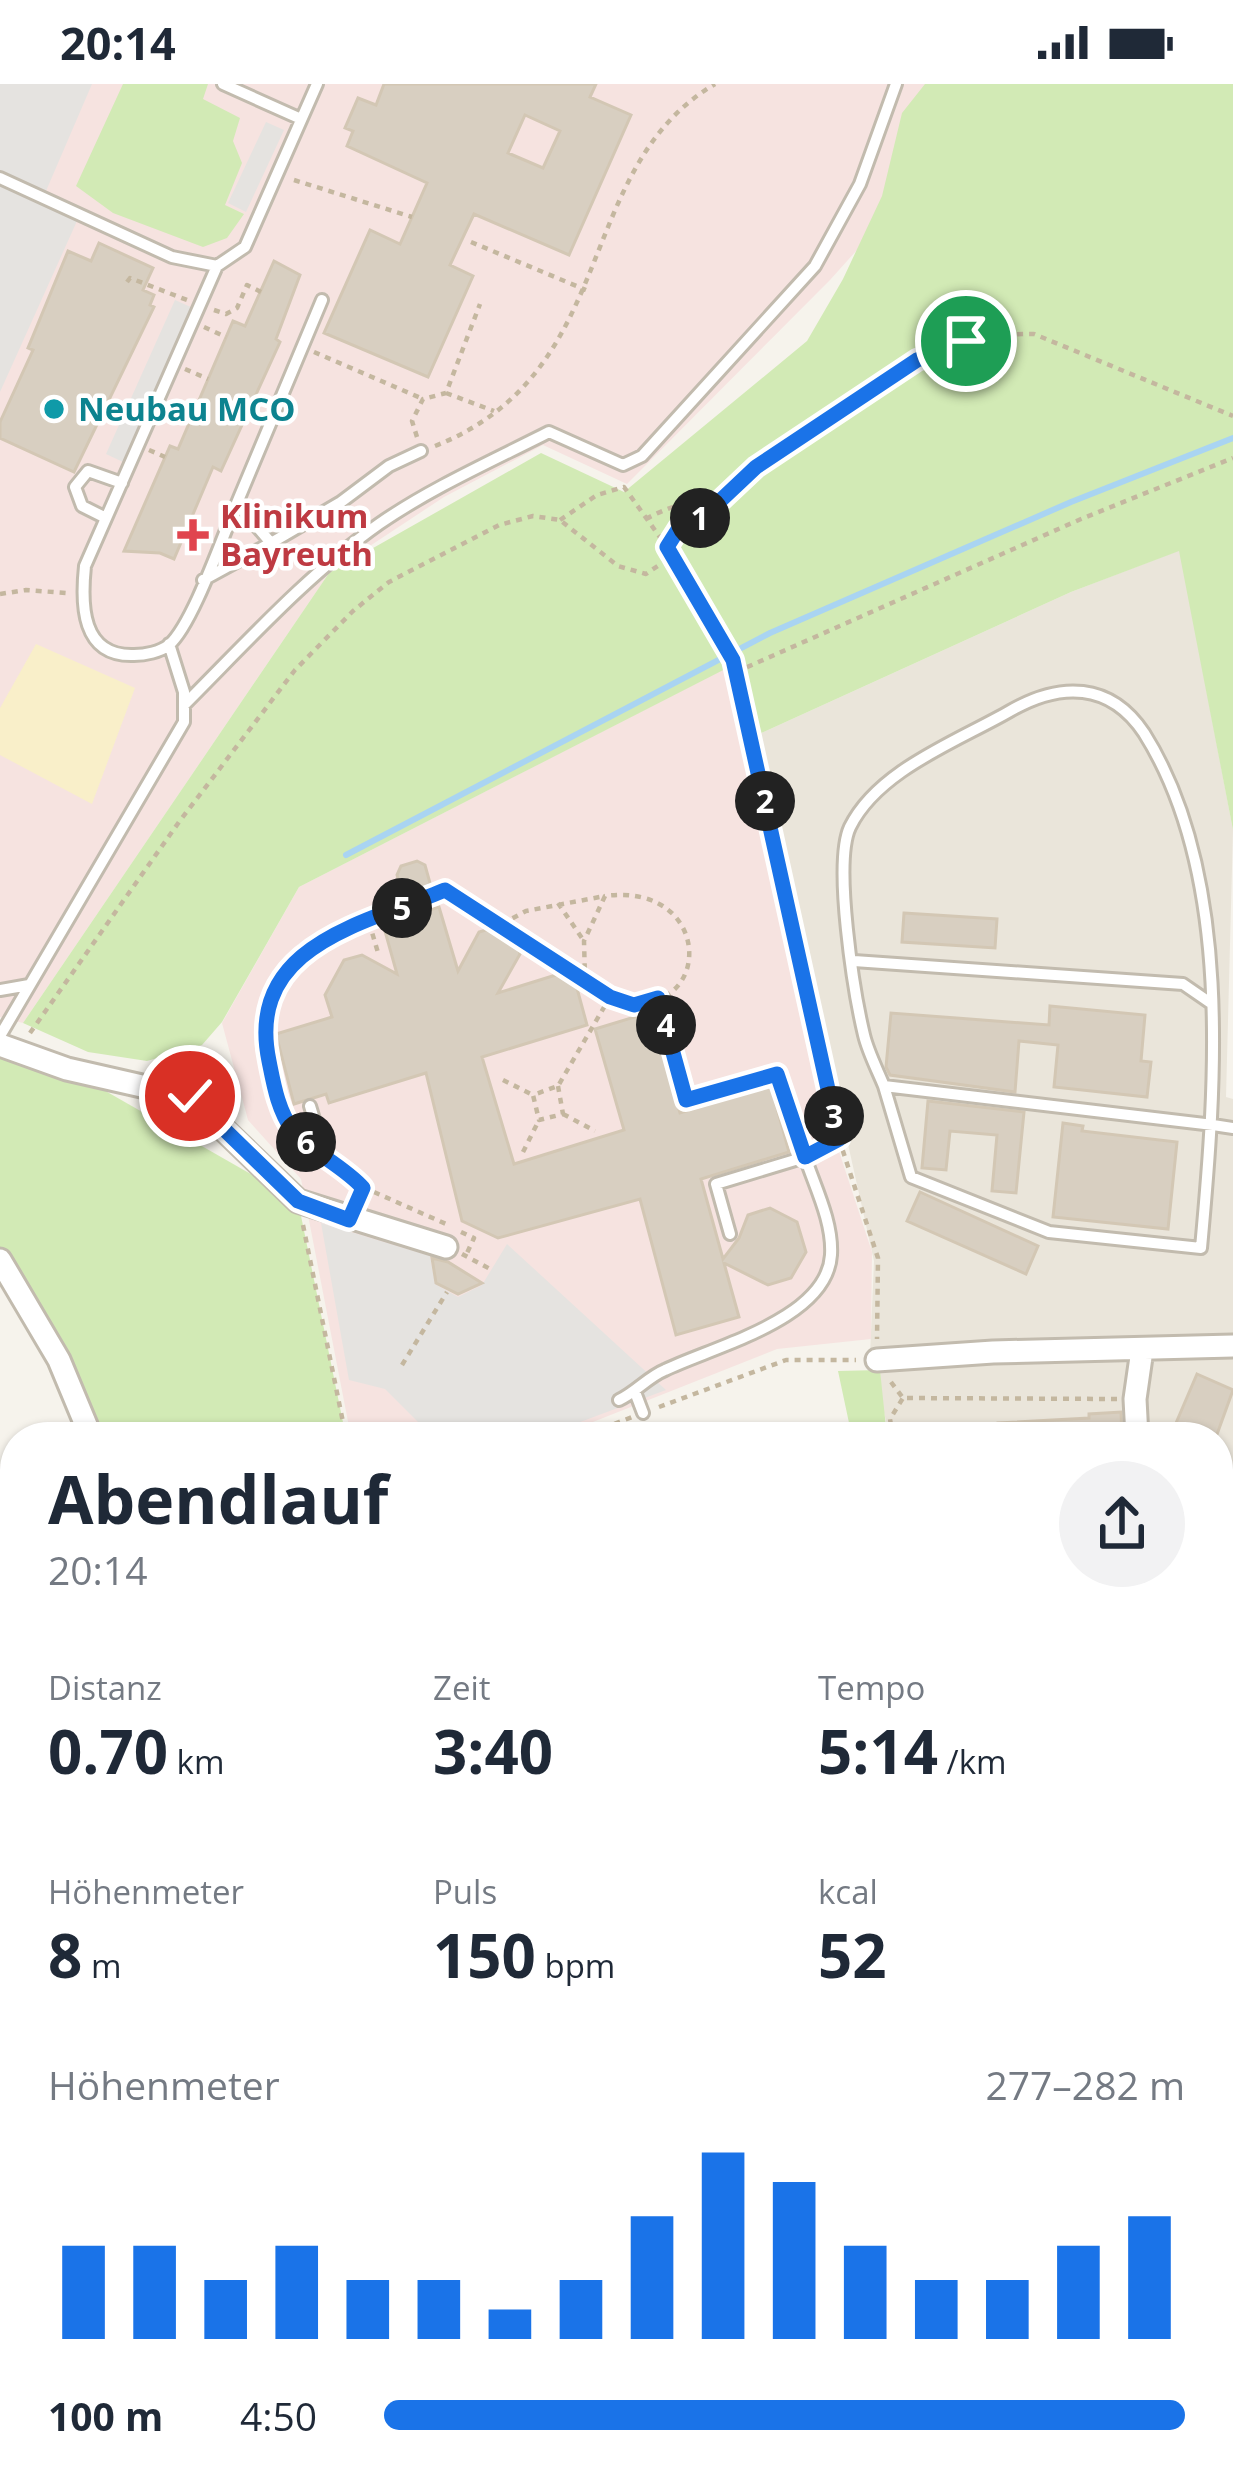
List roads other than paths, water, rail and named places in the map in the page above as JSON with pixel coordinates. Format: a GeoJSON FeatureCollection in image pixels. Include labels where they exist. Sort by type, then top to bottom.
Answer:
{"type":"FeatureCollection","features":[{"type":"Feature","properties":{"kind":"street"},"geometry":{"type":"LineString","coordinates":[[6,1044],[67,1069],[190,1096],[298,1201],[446,1246]]}},
{"type":"Feature","properties":{"kind":"street"},"geometry":{"type":"LineString","coordinates":[[0,1261],[59,1360],[85,1422]]}},
{"type":"Feature","properties":{"kind":"street"},"geometry":{"type":"LineString","coordinates":[[877,1360],[1233,1346]]}},
{"type":"Feature","properties":{"kind":"street"},"geometry":{"type":"LineString","coordinates":[[1136,1422],[1142,1350]]}},
{"type":"Feature","properties":{"kind":"lane"},"geometry":{"type":"LineString","coordinates":[[223,84],[301,119]]}},
{"type":"Feature","properties":{"kind":"lane"},"geometry":{"type":"LineString","coordinates":[[316,84],[245,247],[217,266],[85,566],[82,616],[94,639],[109,651],[128,656],[169,644],[203,580],[322,300]]}},
{"type":"Feature","properties":{"kind":"lane"},"geometry":{"type":"LineString","coordinates":[[184,705],[297,593],[379,524],[470,472],[549,432],[622,465],[642,456],[814,266],[860,184],[896,84]]}},
{"type":"Feature","properties":{"kind":"lane"},"geometry":{"type":"LineString","coordinates":[[0,178],[172,257],[217,266]]}},
{"type":"Feature","properties":{"kind":"lane"},"geometry":{"type":"LineString","coordinates":[[203,580],[341,502],[389,466],[422,451]]}},
{"type":"Feature","properties":{"kind":"lane"},"geometry":{"type":"LineString","coordinates":[[106,518],[82,506],[75,487],[80,477],[94,471],[122,483]]}},
{"type":"Feature","properties":{"kind":"lane"},"geometry":{"type":"LineString","coordinates":[[236,502],[271,543]]}},
{"type":"Feature","properties":{"kind":"lane"},"geometry":{"type":"LineString","coordinates":[[6,1044],[29,985],[184,722],[169,644]]}},
{"type":"Feature","properties":{"kind":"lane"},"geometry":{"type":"LineString","coordinates":[[1073,689],[1113,699],[1134,718],[1168,767],[1201,858],[1211,934],[1212,1004],[1213,1125],[1201,1248],[1049,1232],[910,1178],[884,1086],[864,1037],[842,880],[850,827],[883,785],[1027,701],[1073,689]]}},
{"type":"Feature","properties":{"kind":"lane"},"geometry":{"type":"LineString","coordinates":[[303,951],[272,995],[263,1034],[277,1101],[295,1135],[323,1152],[363,1188],[349,1220]]}},
{"type":"Feature","properties":{"kind":"lane"},"geometry":{"type":"LineString","coordinates":[[854,961],[1183,984],[1212,1004]]}},
{"type":"Feature","properties":{"kind":"lane"},"geometry":{"type":"LineString","coordinates":[[0,990],[29,985]]}},
{"type":"Feature","properties":{"kind":"lane"},"geometry":{"type":"LineString","coordinates":[[884,1086],[1233,1128]]}},
{"type":"Feature","properties":{"kind":"lane"},"geometry":{"type":"LineString","coordinates":[[310,1106],[323,1152]]}},
{"type":"Feature","properties":{"kind":"lane"},"geometry":{"type":"LineString","coordinates":[[619,1400],[657,1373],[812,1300],[826,1278],[830,1233],[805,1157],[716,1184],[730,1234]]}},
{"type":"Feature","properties":{"kind":"lane"},"geometry":{"type":"LineString","coordinates":[[635,1392],[643,1413]]}},
{"type":"Feature","properties":{"kind":"waterway"},"geometry":{"type":"LineString","coordinates":[[346,855],[770,633],[1071,502],[1233,438]]}},
{"type":"Feature","properties":{"kind":"place","name":"Neubau MCO"},"geometry":{"type":"Point","coordinates":[54,409]}},
{"type":"Feature","properties":{"kind":"place","name":"Klinikum Bayreuth"},"geometry":{"type":"Point","coordinates":[193,535]}}]}
